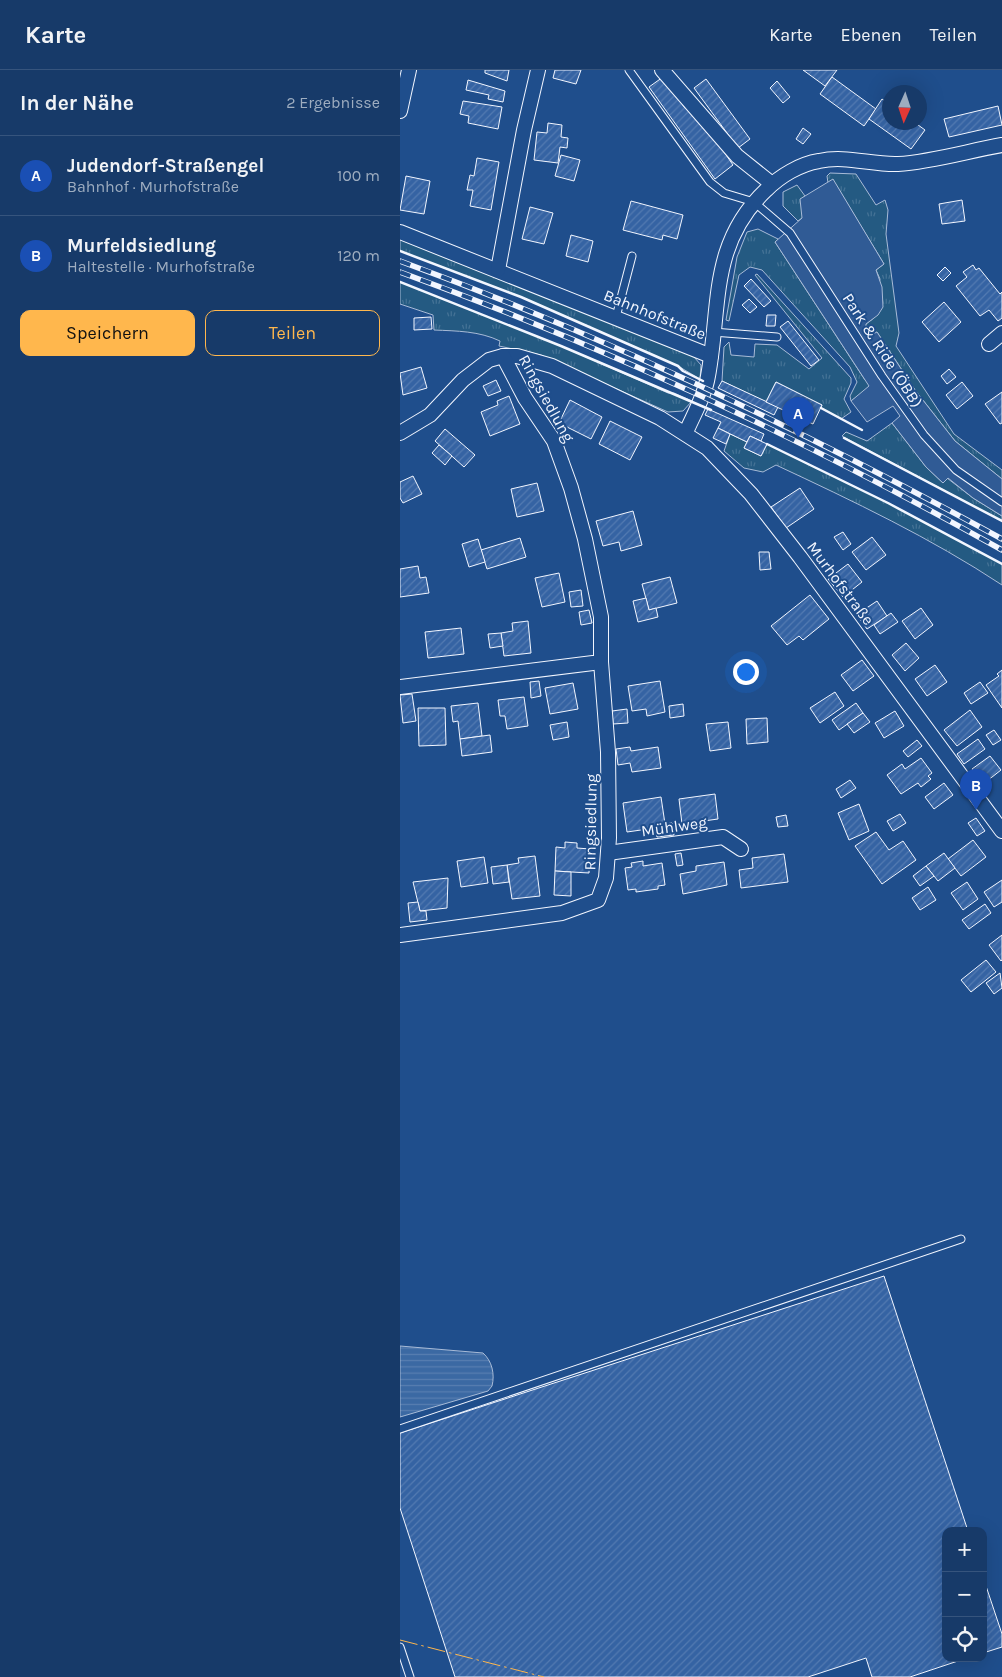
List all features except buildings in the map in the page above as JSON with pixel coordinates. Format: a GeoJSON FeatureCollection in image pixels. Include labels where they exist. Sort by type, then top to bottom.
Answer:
{"type":"FeatureCollection","features":[{"type":"Feature","properties":{"kind":"street"},"geometry":{"type":"LineString","coordinates":[[400,111],[409,70]]}},
{"type":"Feature","properties":{"kind":"street"},"geometry":{"type":"LineString","coordinates":[[498,270],[524,130],[538,70]]}},
{"type":"Feature","properties":{"kind":"street"},"geometry":{"type":"LineString","coordinates":[[662,70],[737,156],[772,184]]}},
{"type":"Feature","properties":{"kind":"street","name":"Bahnhofstraße"},"geometry":{"type":"LineString","coordinates":[[400,232],[711,356],[712,332],[729,244],[737,226],[754,202],[772,184],[816,161],[842,158],[887,164],[906,163],[1002,145]]}},
{"type":"Feature","properties":{"kind":"street"},"geometry":{"type":"LineString","coordinates":[[989,344],[1002,333]]}},
{"type":"Feature","properties":{"kind":"street","name":"Ringsiedlung"},"geometry":{"type":"LineString","coordinates":[[400,433],[430,416],[476,368],[503,356],[525,357],[552,366],[686,432]]}},
{"type":"Feature","properties":{"kind":"street","name":"Ringsiedlung"},"geometry":{"type":"LineString","coordinates":[[400,935],[562,913],[598,900],[606,878],[608,853],[608,752],[601,662],[601,617],[585,539],[571,488],[554,442],[525,398],[503,356]]}},
{"type":"Feature","properties":{"kind":"street"},"geometry":{"type":"LineString","coordinates":[[686,432],[706,384],[711,356]]}},
{"type":"Feature","properties":{"kind":"street","name":"Murhofstraße"},"geometry":{"type":"LineString","coordinates":[[686,432],[707,448],[763,510],[890,676],[1002,831]]}},
{"type":"Feature","properties":{"kind":"street"},"geometry":{"type":"LineString","coordinates":[[400,687],[601,662]]}},
{"type":"Feature","properties":{"kind":"street","name":"Mühlweg"},"geometry":{"type":"LineString","coordinates":[[608,853],[724,837],[742,849]]}},
{"type":"Feature","properties":{"kind":"lane"},"geometry":{"type":"LineString","coordinates":[[629,70],[710,182],[724,193],[754,202]]}},
{"type":"Feature","properties":{"kind":"lane","name":"Park & Ride (ÖBB)"},"geometry":{"type":"LineString","coordinates":[[754,202],[790,232],[892,392],[938,452],[962,474],[1002,502]]}},
{"type":"Feature","properties":{"kind":"lane"},"geometry":{"type":"LineString","coordinates":[[616,317],[632,256]]}},
{"type":"Feature","properties":{"kind":"lane"},"geometry":{"type":"LineString","coordinates":[[712,332],[777,337]]}},
{"type":"Feature","properties":{"kind":"lane"},"geometry":{"type":"LineString","coordinates":[[400,1429],[962,1239]]}},
{"type":"Feature","properties":{"kind":"lane"},"geometry":{"type":"LineString","coordinates":[[400,1647],[410,1677]]}},
{"type":"Feature","properties":{"kind":"green space"},"geometry":{"type":"Polygon","coordinates":[[[830,173],[856,174],[876,205],[885,200],[888,210],[886,234],[899,333],[896,346],[954,434],[1002,470],[1002,479],[955,441],[915,390],[877,332],[867,337],[864,331],[866,324],[874,318],[880,279],[876,270],[884,264],[833,180],[828,183],[827,176],[830,173]]]}},
{"type":"Feature","properties":{"kind":"green space"},"geometry":{"type":"Polygon","coordinates":[[[797,185],[805,196],[801,199],[835,254],[802,218],[798,221],[783,206],[783,192],[797,185]]]}},
{"type":"Feature","properties":{"kind":"green space"},"geometry":{"type":"Polygon","coordinates":[[[758,229],[778,239],[775,242],[865,380],[877,382],[851,401],[850,396],[857,382],[850,367],[762,270],[750,267],[739,275],[729,321],[726,320],[737,257],[747,232],[758,229]]]}},
{"type":"Feature","properties":{"kind":"green space"},"geometry":{"type":"Polygon","coordinates":[[[400,239],[687,353],[694,357],[701,365],[700,379],[678,366],[521,297],[400,251],[400,239]]]}},
{"type":"Feature","properties":{"kind":"green space"},"geometry":{"type":"Polygon","coordinates":[[[757,274],[851,378],[851,383],[844,399],[851,412],[841,419],[821,408],[822,405],[776,382],[766,402],[722,381],[724,347],[729,342],[731,355],[754,357],[755,344],[777,345],[809,369],[822,358],[755,275],[757,274]]]}},
{"type":"Feature","properties":{"kind":"green space"},"geometry":{"type":"Polygon","coordinates":[[[400,282],[561,346],[668,393],[674,393],[692,401],[683,411],[668,412],[541,355],[499,346],[500,341],[484,335],[434,330],[433,315],[400,304],[400,282]]]}},
{"type":"Feature","properties":{"kind":"green space"},"geometry":{"type":"Polygon","coordinates":[[[892,423],[926,467],[943,483],[947,478],[973,498],[1002,516],[1002,521],[842,436],[846,432],[867,441],[892,423]]]}},
{"type":"Feature","properties":{"kind":"green space"},"geometry":{"type":"Polygon","coordinates":[[[730,434],[747,442],[744,448],[761,456],[767,444],[888,503],[1002,564],[1002,585],[920,536],[863,506],[776,465],[763,472],[744,468],[724,451],[730,434]]]}},
{"type":"Feature","properties":{"kind":"shaded area"},"geometry":{"type":"Polygon","coordinates":[[[833,179],[884,264],[876,270],[882,287],[883,307],[878,315],[866,324],[865,335],[867,337],[877,332],[915,390],[955,441],[1002,479],[1002,516],[973,498],[948,478],[943,483],[926,467],[892,423],[900,416],[893,406],[867,422],[851,401],[869,386],[775,242],[802,218],[800,199],[833,179]]]}},
{"type":"Feature","properties":{"kind":"shaded area"},"geometry":{"type":"Polygon","coordinates":[[[400,1346],[483,1353],[489,1360],[492,1368],[492,1386],[488,1391],[400,1417],[400,1346]]]}},
{"type":"Feature","properties":{"kind":"railway"},"geometry":{"type":"LineString","coordinates":[[400,261],[478,290],[555,322],[707,389],[782,424],[1002,539]]}},
{"type":"Feature","properties":{"kind":"railway"},"geometry":{"type":"LineString","coordinates":[[400,272],[554,332],[631,364],[707,399],[782,434],[1002,550]]}},
{"type":"Feature","properties":{"kind":"wall"},"geometry":{"type":"LineString","coordinates":[[400,251],[521,297],[678,366],[683,371],[703,381]]}},
{"type":"Feature","properties":{"kind":"wall"},"geometry":{"type":"LineString","coordinates":[[400,282],[561,346],[711,410]]}},
{"type":"Feature","properties":{"kind":"wall"},"geometry":{"type":"LineString","coordinates":[[821,408],[862,430]]}},
{"type":"Feature","properties":{"kind":"wall"},"geometry":{"type":"LineString","coordinates":[[844,438],[1002,521]]}},
{"type":"Feature","properties":{"kind":"wall"},"geometry":{"type":"LineString","coordinates":[[767,444],[888,503],[1002,564]]}},
{"type":"Feature","properties":{"kind":"power"},"geometry":{"type":"LineString","coordinates":[[400,1640],[544,1677]]}},
{"type":"Feature","properties":{"kind":"place","name":"Judendorf-Straßengel"},"geometry":{"type":"Point","coordinates":[798,438]}},
{"type":"Feature","properties":{"kind":"place","name":"Murfeldsiedlung"},"geometry":{"type":"Point","coordinates":[976,810]}}]}
